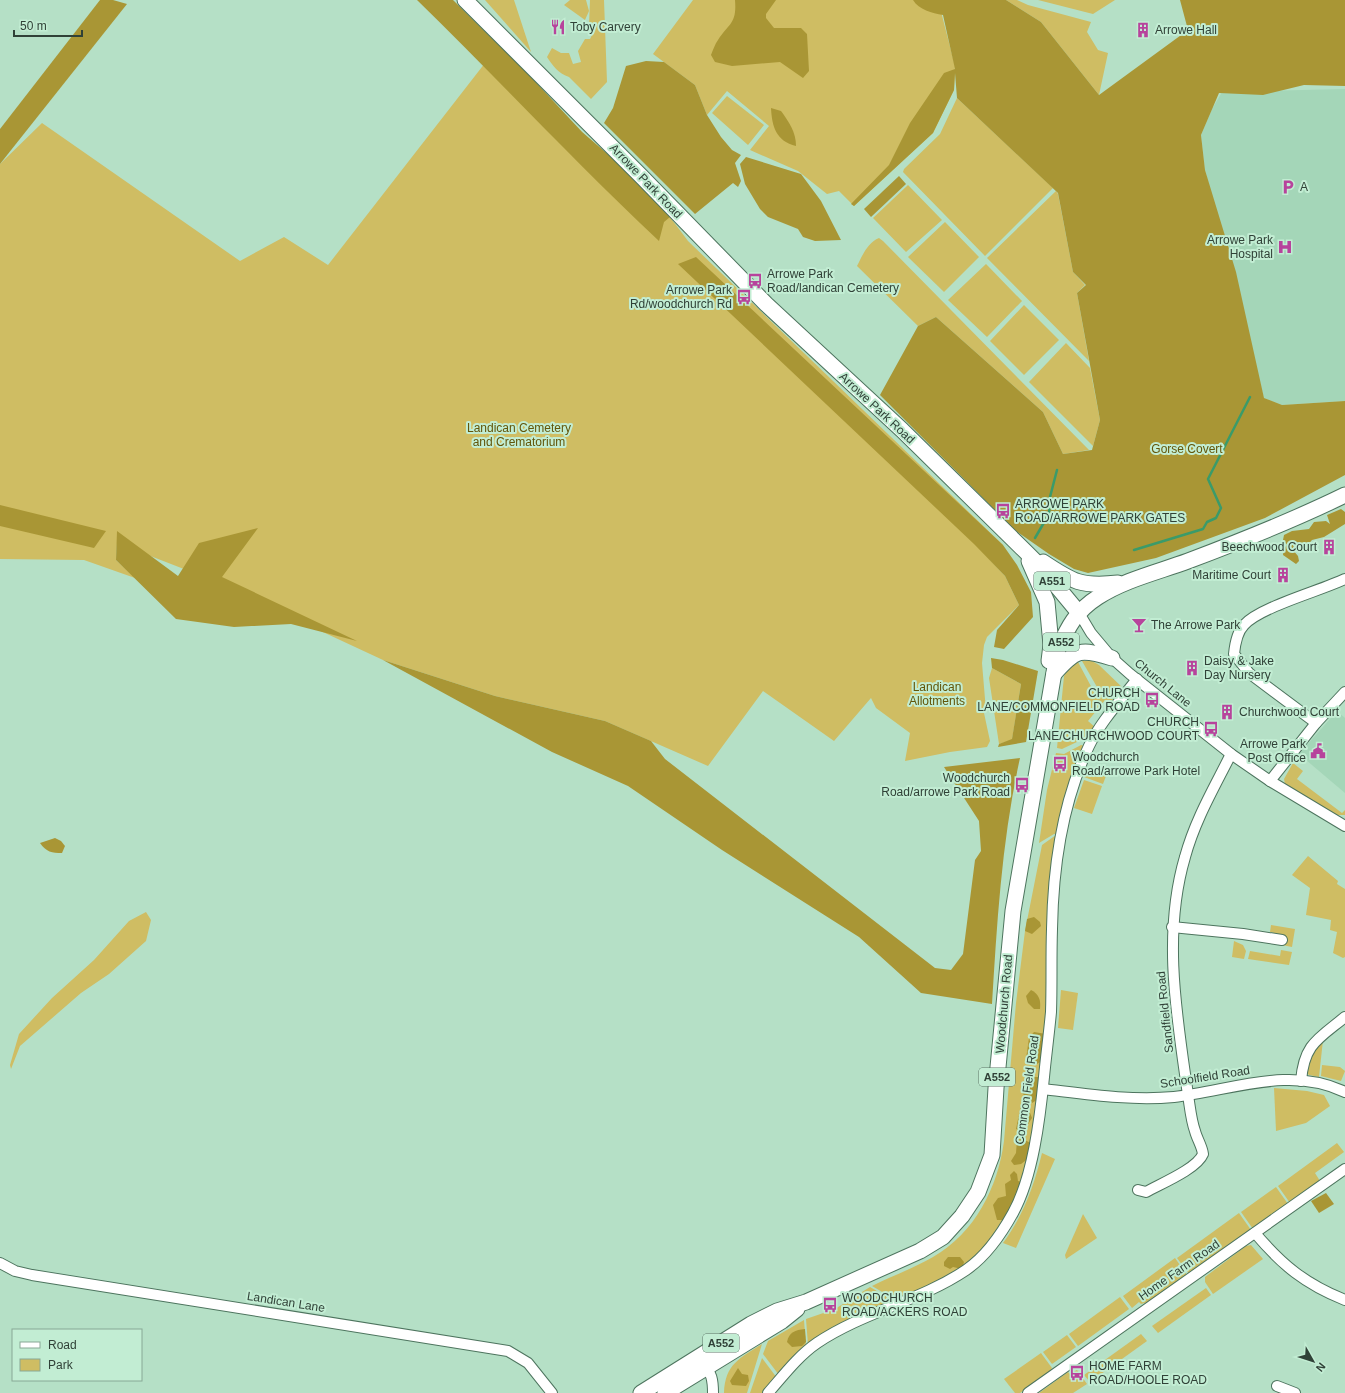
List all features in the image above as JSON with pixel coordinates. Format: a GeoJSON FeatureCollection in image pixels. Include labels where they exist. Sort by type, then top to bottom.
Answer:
{"type":"FeatureCollection","features":[{"type":"Feature","properties":{"kind":"main road","name":"Arrowe Park Road"},"geometry":{"type":"LineString","coordinates":[[465,0],[642,176],[766,304],[902,430],[1025,551],[1040,566],[1079,613]]}},
{"type":"Feature","properties":{"kind":"main road"},"geometry":{"type":"LineString","coordinates":[[1079,613],[1098,597],[1132,581],[1278,526],[1345,495]]}},
{"type":"Feature","properties":{"kind":"main road"},"geometry":{"type":"LineString","coordinates":[[1025,551],[1073,581],[1094,586],[1132,581]]}},
{"type":"Feature","properties":{"kind":"main road"},"geometry":{"type":"LineString","coordinates":[[1025,551],[1047,602],[1051,645],[1046,720]]}},
{"type":"Feature","properties":{"kind":"main road","name":"Woodchurch Road"},"geometry":{"type":"LineString","coordinates":[[641,1393],[751,1324],[777,1311],[806,1302],[920,1251],[943,1236],[962,1216],[978,1192],[992,1155],[996,1088],[1013,911],[1058,649],[1068,627],[1079,613]]}},
{"type":"Feature","properties":{"kind":"main road"},"geometry":{"type":"LineString","coordinates":[[1054,675],[1070,656],[1080,652],[1094,653],[1112,658]]}},
{"type":"Feature","properties":{"kind":"main road","name":"Woodchurch Road"},"geometry":{"type":"LineString","coordinates":[[665,1393],[782,1320],[806,1302]]}},
{"type":"Feature","properties":{"kind":"street"},"geometry":{"type":"LineString","coordinates":[[1316,723],[1249,673],[1234,654],[1235,644],[1242,626],[1259,614],[1345,579]]}},
{"type":"Feature","properties":{"kind":"street","name":"Church Lane"},"geometry":{"type":"LineString","coordinates":[[1079,613],[1089,630],[1112,658],[1137,679],[1231,754],[1270,781],[1345,826]]}},
{"type":"Feature","properties":{"kind":"street","name":"Common Field Road"},"geometry":{"type":"LineString","coordinates":[[768,1393],[794,1362],[816,1344],[898,1303],[936,1287],[967,1269],[980,1257],[999,1234],[1013,1213],[1022,1192],[1034,1143],[1043,1089],[1051,1012],[1052,927],[1057,857],[1064,819],[1075,780],[1090,745],[1119,702],[1137,679]]}},
{"type":"Feature","properties":{"kind":"street"},"geometry":{"type":"LineString","coordinates":[[1270,781],[1316,723],[1341,704],[1345,692]]}},
{"type":"Feature","properties":{"kind":"street","name":"Sandfield Road"},"geometry":{"type":"LineString","coordinates":[[1138,1190],[1146,1192],[1196,1164],[1202,1157],[1202,1149],[1194,1129],[1188,1095],[1178,1018],[1172,927],[1179,882],[1191,837],[1212,790],[1231,754]]}},
{"type":"Feature","properties":{"kind":"street"},"geometry":{"type":"LineString","coordinates":[[1172,927],[1243,934],[1282,940]]}},
{"type":"Feature","properties":{"kind":"street"},"geometry":{"type":"LineString","coordinates":[[1301,1081],[1302,1065],[1308,1050],[1316,1040],[1345,1017]]}},
{"type":"Feature","properties":{"kind":"street","name":"Schoolfield Road"},"geometry":{"type":"LineString","coordinates":[[1043,1089],[1122,1098],[1173,1097],[1257,1081],[1301,1081],[1320,1084],[1345,1092]]}},
{"type":"Feature","properties":{"kind":"street","name":"Home Farm Road"},"geometry":{"type":"LineString","coordinates":[[1028,1393],[1345,1169]]}},
{"type":"Feature","properties":{"kind":"street"},"geometry":{"type":"LineString","coordinates":[[1255,1233],[1272,1254],[1291,1271],[1345,1300]]}},
{"type":"Feature","properties":{"kind":"street","name":"Landican Lane"},"geometry":{"type":"LineString","coordinates":[[0,1263],[32,1276],[508,1351],[528,1363],[552,1393]]}},
{"type":"Feature","properties":{"kind":"street"},"geometry":{"type":"LineString","coordinates":[[641,1393],[690,1366],[700,1364],[706,1367],[711,1375],[713,1393]]}},
{"type":"Feature","properties":{"kind":"street"},"geometry":{"type":"LineString","coordinates":[[1277,1386],[1295,1393]]}},
{"type":"Feature","properties":{"kind":"shaded area","name":"Arrowe Park Hospital"},"geometry":{"type":"Polygon","coordinates":[[[1345,89],[1345,401],[1281,405],[1264,398],[1205,170],[1201,135],[1212,109],[1222,92],[1345,89]]]}},
{"type":"Feature","properties":{"kind":"shaded area"},"geometry":{"type":"Polygon","coordinates":[[[1337,711],[1345,718],[1345,793],[1299,754],[1337,711]]]}},
{"type":"Feature","properties":{"kind":"green space"},"geometry":{"type":"Polygon","coordinates":[[[100,0],[113,0],[127,4],[0,164],[0,129],[100,0]]]}},
{"type":"Feature","properties":{"kind":"green space"},"geometry":{"type":"Polygon","coordinates":[[[417,0],[453,0],[531,77],[582,132],[612,158],[670,217],[664,222],[659,241],[598,182],[417,0]]]}},
{"type":"Feature","properties":{"kind":"green space"},"geometry":{"type":"Polygon","coordinates":[[[485,0],[514,0],[531,52],[485,0]]]}},
{"type":"Feature","properties":{"kind":"green space"},"geometry":{"type":"Polygon","coordinates":[[[570,0],[586,0],[589,11],[585,20],[564,5],[570,0]]]}},
{"type":"Feature","properties":{"kind":"green space"},"geometry":{"type":"Polygon","coordinates":[[[590,0],[604,0],[607,82],[591,99],[569,77],[556,69],[547,57],[552,48],[561,53],[569,53],[573,64],[581,62],[578,51],[585,39],[590,39],[595,29],[589,25],[590,0]]]}},
{"type":"Feature","properties":{"kind":"green space"},"geometry":{"type":"Polygon","coordinates":[[[693,0],[938,0],[955,66],[954,90],[933,133],[854,206],[839,191],[827,194],[798,171],[750,150],[769,126],[727,91],[707,115],[695,85],[653,54],[693,0]]]}},
{"type":"Feature","properties":{"kind":"green space"},"geometry":{"type":"Polygon","coordinates":[[[735,0],[776,0],[766,14],[766,18],[774,28],[801,28],[807,34],[809,71],[803,78],[780,62],[732,66],[715,62],[711,55],[717,42],[733,19],[735,14],[735,0]]]}},
{"type":"Feature","properties":{"kind":"green space","name":"Gorse Covert"},"geometry":{"type":"Polygon","coordinates":[[[913,0],[1006,0],[1041,22],[1099,95],[1188,30],[1180,0],[1345,0],[1345,86],[1304,85],[1263,95],[1219,93],[1201,135],[1205,170],[1236,272],[1264,398],[1282,405],[1345,401],[1345,475],[1265,518],[1156,558],[1088,573],[1074,569],[1016,531],[880,395],[918,326],[936,317],[1043,412],[1063,454],[1092,450],[1100,420],[1077,293],[1086,285],[1073,272],[1058,193],[957,98],[955,73],[954,90],[933,133],[854,206],[851,204],[889,165],[910,123],[944,73],[955,69],[943,15],[922,9],[913,0]]]}},
{"type":"Feature","properties":{"kind":"green space"},"geometry":{"type":"Polygon","coordinates":[[[1006,0],[1017,0],[1028,5],[1091,22],[1087,32],[1098,50],[1108,53],[1099,95],[1041,22],[1006,0]]]}},
{"type":"Feature","properties":{"kind":"green space"},"geometry":{"type":"Polygon","coordinates":[[[1038,0],[1115,0],[1093,14],[1038,0]]]}},
{"type":"Feature","properties":{"kind":"green space","name":"Landican Cemetery and Crematorium"},"geometry":{"type":"Polygon","coordinates":[[[499,45],[582,132],[612,158],[670,217],[688,241],[1003,545],[990,560],[1005,576],[1019,605],[987,637],[984,645],[982,663],[986,711],[984,713],[990,741],[987,747],[950,752],[905,761],[910,733],[876,708],[871,698],[834,741],[763,691],[708,766],[605,721],[495,696],[383,660],[207,578],[117,543],[116,560],[135,578],[84,560],[0,559],[0,164],[42,123],[240,261],[284,237],[328,265],[499,45]]]}},
{"type":"Feature","properties":{"kind":"green space"},"geometry":{"type":"Polygon","coordinates":[[[646,61],[664,62],[695,85],[707,115],[721,137],[732,150],[741,155],[735,163],[741,181],[738,187],[733,183],[695,214],[604,123],[613,108],[626,66],[646,61]]]}},
{"type":"Feature","properties":{"kind":"green space"},"geometry":{"type":"Polygon","coordinates":[[[727,96],[764,125],[748,145],[712,113],[727,96]]]}},
{"type":"Feature","properties":{"kind":"green space"},"geometry":{"type":"Polygon","coordinates":[[[957,98],[1053,188],[985,256],[903,172],[904,169],[940,134],[957,98]]]}},
{"type":"Feature","properties":{"kind":"green space"},"geometry":{"type":"Polygon","coordinates":[[[771,108],[781,111],[787,119],[792,127],[796,146],[784,141],[776,132],[771,108]]]}},
{"type":"Feature","properties":{"kind":"green space"},"geometry":{"type":"Polygon","coordinates":[[[746,157],[801,174],[821,201],[841,240],[815,241],[803,237],[798,229],[768,217],[760,209],[745,184],[740,164],[746,157]]]}},
{"type":"Feature","properties":{"kind":"green space"},"geometry":{"type":"Polygon","coordinates":[[[899,176],[906,184],[871,217],[864,209],[899,176]]]}},
{"type":"Feature","properties":{"kind":"green space"},"geometry":{"type":"Polygon","coordinates":[[[908,185],[942,220],[906,252],[873,218],[908,185]]]}},
{"type":"Feature","properties":{"kind":"green space"},"geometry":{"type":"Polygon","coordinates":[[[1056,191],[1058,194],[1073,272],[1085,285],[1077,293],[1089,361],[987,258],[1056,191]]]}},
{"type":"Feature","properties":{"kind":"green space"},"geometry":{"type":"Polygon","coordinates":[[[945,222],[979,257],[944,292],[908,257],[945,222]]]}},
{"type":"Feature","properties":{"kind":"green space"},"geometry":{"type":"Polygon","coordinates":[[[879,238],[1089,450],[1063,454],[1043,412],[936,317],[918,326],[857,266],[869,246],[879,238]]]}},
{"type":"Feature","properties":{"kind":"green space"},"geometry":{"type":"Polygon","coordinates":[[[696,257],[1003,545],[1017,565],[1031,592],[1033,617],[1004,649],[994,647],[997,630],[1019,605],[1005,576],[974,544],[678,264],[696,257]]]}},
{"type":"Feature","properties":{"kind":"green space"},"geometry":{"type":"Polygon","coordinates":[[[986,264],[1022,301],[987,337],[948,300],[986,264]]]}},
{"type":"Feature","properties":{"kind":"green space"},"geometry":{"type":"Polygon","coordinates":[[[1024,305],[1059,340],[1024,375],[990,341],[1024,305]]]}},
{"type":"Feature","properties":{"kind":"green space"},"geometry":{"type":"Polygon","coordinates":[[[1066,343],[1090,368],[1100,420],[1093,446],[1029,382],[1066,343]]]}},
{"type":"Feature","properties":{"kind":"green space"},"geometry":{"type":"Polygon","coordinates":[[[0,505],[106,531],[94,548],[0,526],[0,505]]]}},
{"type":"Feature","properties":{"kind":"green space"},"geometry":{"type":"Polygon","coordinates":[[[1341,509],[1345,512],[1345,524],[1324,537],[1312,540],[1304,549],[1292,549],[1298,556],[1299,561],[1296,564],[1283,555],[1284,548],[1287,545],[1283,540],[1284,535],[1292,531],[1309,529],[1314,522],[1326,521],[1330,524],[1327,515],[1341,509]]]}},
{"type":"Feature","properties":{"kind":"green space"},"geometry":{"type":"Polygon","coordinates":[[[258,528],[222,577],[357,641],[291,624],[234,627],[176,619],[116,560],[117,531],[178,576],[199,543],[258,528]]]}},
{"type":"Feature","properties":{"kind":"green space"},"geometry":{"type":"Polygon","coordinates":[[[991,658],[1003,660],[1038,671],[1026,742],[998,747],[999,744],[1012,739],[1021,684],[992,668],[991,658]]]}},
{"type":"Feature","properties":{"kind":"green space"},"geometry":{"type":"Polygon","coordinates":[[[383,660],[495,696],[605,721],[651,741],[665,759],[935,968],[951,970],[963,954],[975,860],[981,851],[979,821],[944,767],[1020,758],[1009,819],[1001,880],[992,1004],[921,993],[859,937],[722,850],[628,786],[552,752],[383,660]]]}},
{"type":"Feature","properties":{"kind":"green space"},"geometry":{"type":"Polygon","coordinates":[[[1082,661],[1092,661],[1099,665],[1126,691],[1118,699],[1097,687],[1082,661]]]}},
{"type":"Feature","properties":{"kind":"green space"},"geometry":{"type":"Polygon","coordinates":[[[1078,662],[1093,690],[1116,701],[1112,706],[1105,700],[1088,721],[1096,728],[1088,741],[1079,741],[1062,749],[1057,748],[1064,676],[1070,667],[1078,662]]]}},
{"type":"Feature","properties":{"kind":"green space"},"geometry":{"type":"Polygon","coordinates":[[[992,668],[1021,684],[1012,740],[999,744],[989,678],[992,668]]]}},
{"type":"Feature","properties":{"kind":"green space"},"geometry":{"type":"Polygon","coordinates":[[[1081,745],[1085,746],[1057,834],[1054,834],[1039,843],[1047,790],[1056,753],[1064,754],[1081,745]]]}},
{"type":"Feature","properties":{"kind":"green space"},"geometry":{"type":"Polygon","coordinates":[[[1293,763],[1303,771],[1297,779],[1342,813],[1345,810],[1345,815],[1337,815],[1285,784],[1284,779],[1293,763]]]}},
{"type":"Feature","properties":{"kind":"green space"},"geometry":{"type":"Polygon","coordinates":[[[1087,769],[1106,776],[1103,784],[1084,777],[1087,769]]]}},
{"type":"Feature","properties":{"kind":"green space"},"geometry":{"type":"Polygon","coordinates":[[[1084,780],[1102,786],[1092,814],[1074,808],[1084,780]]]}},
{"type":"Feature","properties":{"kind":"green space"},"geometry":{"type":"Polygon","coordinates":[[[1056,835],[1048,1022],[1039,1096],[1027,1165],[1022,1183],[1001,1226],[990,1241],[975,1257],[965,1266],[932,1285],[896,1300],[872,1286],[926,1261],[948,1247],[961,1235],[982,1207],[990,1192],[996,1175],[1004,1141],[1016,1003],[1025,931],[1042,845],[1056,835]]]}},
{"type":"Feature","properties":{"kind":"green space"},"geometry":{"type":"Polygon","coordinates":[[[55,838],[61,841],[65,846],[62,853],[50,851],[40,843],[55,838]]]}},
{"type":"Feature","properties":{"kind":"green space"},"geometry":{"type":"Polygon","coordinates":[[[1308,856],[1338,881],[1337,884],[1345,889],[1345,957],[1343,958],[1333,953],[1337,932],[1330,930],[1331,920],[1306,915],[1310,888],[1292,875],[1308,856]]]}},
{"type":"Feature","properties":{"kind":"green space"},"geometry":{"type":"Polygon","coordinates":[[[146,912],[151,920],[146,941],[109,974],[81,993],[20,1046],[11,1069],[10,1065],[19,1034],[52,998],[94,960],[129,921],[146,912]]]}},
{"type":"Feature","properties":{"kind":"green space"},"geometry":{"type":"Polygon","coordinates":[[[1034,917],[1040,922],[1041,926],[1032,934],[1025,931],[1027,919],[1034,917]]]}},
{"type":"Feature","properties":{"kind":"green space"},"geometry":{"type":"Polygon","coordinates":[[[1271,925],[1295,929],[1292,947],[1282,945],[1283,935],[1270,932],[1271,925]]]}},
{"type":"Feature","properties":{"kind":"green space"},"geometry":{"type":"Polygon","coordinates":[[[1234,941],[1243,945],[1246,951],[1244,959],[1232,957],[1234,941]]]}},
{"type":"Feature","properties":{"kind":"green space"},"geometry":{"type":"Polygon","coordinates":[[[1281,950],[1292,952],[1289,965],[1248,959],[1250,951],[1280,956],[1281,950]]]}},
{"type":"Feature","properties":{"kind":"green space"},"geometry":{"type":"Polygon","coordinates":[[[1031,990],[1036,993],[1039,998],[1040,1009],[1034,1009],[1028,1003],[1026,996],[1031,990]]]}},
{"type":"Feature","properties":{"kind":"green space"},"geometry":{"type":"Polygon","coordinates":[[[1061,990],[1078,993],[1073,1030],[1058,1028],[1061,990]]]}},
{"type":"Feature","properties":{"kind":"green space"},"geometry":{"type":"Polygon","coordinates":[[[1034,1032],[1046,1034],[1043,1060],[1037,1064],[1033,1064],[1026,1059],[1029,1038],[1034,1032]]]}},
{"type":"Feature","properties":{"kind":"green space"},"geometry":{"type":"Polygon","coordinates":[[[1323,1040],[1319,1077],[1309,1075],[1306,1072],[1310,1059],[1314,1051],[1323,1040]]]}},
{"type":"Feature","properties":{"kind":"green space"},"geometry":{"type":"Polygon","coordinates":[[[1322,1065],[1340,1067],[1345,1071],[1341,1081],[1321,1076],[1322,1065]]]}},
{"type":"Feature","properties":{"kind":"green space"},"geometry":{"type":"Polygon","coordinates":[[[1027,1069],[1032,1069],[1035,1077],[1043,1077],[1040,1098],[1032,1103],[1022,1093],[1023,1083],[1028,1080],[1025,1074],[1027,1069]]]}},
{"type":"Feature","properties":{"kind":"green space"},"geometry":{"type":"Polygon","coordinates":[[[1274,1088],[1307,1091],[1324,1095],[1330,1106],[1306,1123],[1276,1131],[1274,1088]]]}},
{"type":"Feature","properties":{"kind":"green space"},"geometry":{"type":"Polygon","coordinates":[[[1021,1105],[1027,1105],[1032,1118],[1023,1132],[1016,1129],[1021,1105]]]}},
{"type":"Feature","properties":{"kind":"green space"},"geometry":{"type":"Polygon","coordinates":[[[1022,1139],[1031,1143],[1029,1158],[1021,1164],[1014,1165],[1011,1161],[1016,1153],[1017,1140],[1022,1139]]]}},
{"type":"Feature","properties":{"kind":"green space"},"geometry":{"type":"Polygon","coordinates":[[[1337,1143],[1344,1152],[1315,1173],[1320,1181],[1290,1203],[1278,1186],[1337,1143]]]}},
{"type":"Feature","properties":{"kind":"green space"},"geometry":{"type":"Polygon","coordinates":[[[1042,1153],[1055,1159],[1016,1248],[1003,1243],[1010,1233],[1027,1200],[1042,1153]]]}},
{"type":"Feature","properties":{"kind":"green space"},"geometry":{"type":"Polygon","coordinates":[[[1014,1171],[1017,1174],[1018,1181],[1022,1182],[1004,1220],[997,1220],[993,1205],[998,1198],[1006,1196],[1005,1184],[1011,1180],[1010,1175],[1014,1171]]]}},
{"type":"Feature","properties":{"kind":"green space"},"geometry":{"type":"Polygon","coordinates":[[[1276,1187],[1288,1204],[1253,1229],[1241,1212],[1276,1187]]]}},
{"type":"Feature","properties":{"kind":"green space"},"geometry":{"type":"Polygon","coordinates":[[[1326,1193],[1334,1204],[1319,1213],[1311,1201],[1326,1193]]]}},
{"type":"Feature","properties":{"kind":"green space"},"geometry":{"type":"Polygon","coordinates":[[[1239,1213],[1251,1230],[1189,1274],[1177,1258],[1239,1213]]]}},
{"type":"Feature","properties":{"kind":"green space"},"geometry":{"type":"Polygon","coordinates":[[[1083,1214],[1097,1238],[1066,1259],[1065,1255],[1083,1214]]]}},
{"type":"Feature","properties":{"kind":"green space"},"geometry":{"type":"Polygon","coordinates":[[[1251,1245],[1263,1259],[1213,1294],[1205,1282],[1205,1277],[1246,1246],[1251,1245]]]}},
{"type":"Feature","properties":{"kind":"green space"},"geometry":{"type":"Polygon","coordinates":[[[948,1257],[960,1257],[964,1262],[962,1269],[953,1267],[950,1269],[944,1266],[944,1262],[948,1257]]]}},
{"type":"Feature","properties":{"kind":"green space"},"geometry":{"type":"Polygon","coordinates":[[[1175,1258],[1187,1275],[1148,1302],[1141,1304],[1139,1302],[1132,1308],[1123,1296],[1175,1258]]]}},
{"type":"Feature","properties":{"kind":"green space"},"geometry":{"type":"Polygon","coordinates":[[[870,1287],[894,1301],[837,1325],[808,1345],[806,1319],[835,1309],[870,1287]]]}},
{"type":"Feature","properties":{"kind":"green space"},"geometry":{"type":"Polygon","coordinates":[[[1206,1288],[1211,1295],[1158,1333],[1152,1326],[1206,1288]]]}},
{"type":"Feature","properties":{"kind":"green space"},"geometry":{"type":"Polygon","coordinates":[[[1120,1297],[1129,1309],[1078,1346],[1069,1334],[1120,1297]]]}},
{"type":"Feature","properties":{"kind":"green space"},"geometry":{"type":"Polygon","coordinates":[[[804,1320],[806,1346],[779,1375],[763,1354],[768,1341],[804,1320]]]}},
{"type":"Feature","properties":{"kind":"green space"},"geometry":{"type":"Polygon","coordinates":[[[805,1329],[806,1342],[802,1346],[792,1347],[787,1342],[789,1336],[793,1332],[805,1329]]]}},
{"type":"Feature","properties":{"kind":"green space"},"geometry":{"type":"Polygon","coordinates":[[[1141,1334],[1147,1341],[1090,1382],[1084,1375],[1141,1334]]]}},
{"type":"Feature","properties":{"kind":"green space"},"geometry":{"type":"Polygon","coordinates":[[[1067,1335],[1076,1347],[1052,1364],[1043,1352],[1067,1335]]]}},
{"type":"Feature","properties":{"kind":"green space"},"geometry":{"type":"Polygon","coordinates":[[[762,1344],[747,1393],[724,1393],[727,1375],[731,1368],[747,1353],[762,1344]]]}},
{"type":"Feature","properties":{"kind":"green space"},"geometry":{"type":"Polygon","coordinates":[[[1041,1353],[1052,1368],[1050,1372],[1020,1393],[1015,1393],[1004,1379],[1041,1353]]]}},
{"type":"Feature","properties":{"kind":"green space"},"geometry":{"type":"Polygon","coordinates":[[[762,1358],[777,1378],[764,1393],[750,1393],[762,1358]]]}},
{"type":"Feature","properties":{"kind":"green space"},"geometry":{"type":"Polygon","coordinates":[[[738,1368],[742,1374],[748,1375],[749,1381],[746,1386],[732,1385],[730,1381],[738,1368]]]}},
{"type":"Feature","properties":{"kind":"green space"},"geometry":{"type":"Polygon","coordinates":[[[1077,1370],[1087,1384],[1073,1393],[1039,1393],[1068,1372],[1070,1374],[1077,1370]]]}},
{"type":"Feature","properties":{"kind":"waterway"},"geometry":{"type":"LineString","coordinates":[[1134,550],[1203,529],[1207,522],[1216,518],[1221,508],[1208,479],[1250,397]]}},
{"type":"Feature","properties":{"kind":"waterway"},"geometry":{"type":"LineString","coordinates":[[1035,538],[1049,514],[1050,497],[1057,470]]}},
{"type":"Feature","properties":{"kind":"place","name":"Toby Carvery"},"geometry":{"type":"Point","coordinates":[558,27]}},
{"type":"Feature","properties":{"kind":"place","name":"Arrowe Hall"},"geometry":{"type":"Point","coordinates":[1143,30]}},
{"type":"Feature","properties":{"kind":"place","name":"A"},"geometry":{"type":"Point","coordinates":[1288,187]}},
{"type":"Feature","properties":{"kind":"place","name":"Arrowe Park Hospital"},"geometry":{"type":"Point","coordinates":[1285,247]}},
{"type":"Feature","properties":{"kind":"place","name":"Arrowe Park Road/landican Cemetery"},"geometry":{"type":"Point","coordinates":[755,281]}},
{"type":"Feature","properties":{"kind":"place","name":"Arrowe Park Rd/woodchurch Rd"},"geometry":{"type":"Point","coordinates":[744,297]}},
{"type":"Feature","properties":{"kind":"place","name":"ARROWE PARK ROAD/ARROWE PARK GATES"},"geometry":{"type":"Point","coordinates":[1003,511]}},
{"type":"Feature","properties":{"kind":"place","name":"Beechwood Court"},"geometry":{"type":"Point","coordinates":[1329,547]}},
{"type":"Feature","properties":{"kind":"place","name":"Maritime Court"},"geometry":{"type":"Point","coordinates":[1283,575]}},
{"type":"Feature","properties":{"kind":"place","name":"The Arrowe Park"},"geometry":{"type":"Point","coordinates":[1139,625]}},
{"type":"Feature","properties":{"kind":"place","name":"Daisy & Jake Day Nursery"},"geometry":{"type":"Point","coordinates":[1192,668]}},
{"type":"Feature","properties":{"kind":"place","name":"CHURCH LANE/COMMONFIELD ROAD"},"geometry":{"type":"Point","coordinates":[1152,700]}},
{"type":"Feature","properties":{"kind":"place","name":"Churchwood Court"},"geometry":{"type":"Point","coordinates":[1227,712]}},
{"type":"Feature","properties":{"kind":"place","name":"CHURCH LANE/CHURCHWOOD COURT"},"geometry":{"type":"Point","coordinates":[1211,729]}},
{"type":"Feature","properties":{"kind":"place","name":"Arrowe Park Post Office"},"geometry":{"type":"Point","coordinates":[1318,751]}},
{"type":"Feature","properties":{"kind":"place","name":"Woodchurch Road/arrowe Park Hotel"},"geometry":{"type":"Point","coordinates":[1060,764]}},
{"type":"Feature","properties":{"kind":"place","name":"Woodchurch Road/arrowe Park Road"},"geometry":{"type":"Point","coordinates":[1022,785]}},
{"type":"Feature","properties":{"kind":"place","name":"WOODCHURCH ROAD/ACKERS ROAD"},"geometry":{"type":"Point","coordinates":[830,1305]}},
{"type":"Feature","properties":{"kind":"place","name":"HOME FARM ROAD/HOOLE ROAD"},"geometry":{"type":"Point","coordinates":[1077,1373]}},
{"type":"Feature","properties":{"kind":"park label","name":"Landican Allotments"},"geometry":{"type":"Point","coordinates":[937,694]}}]}
